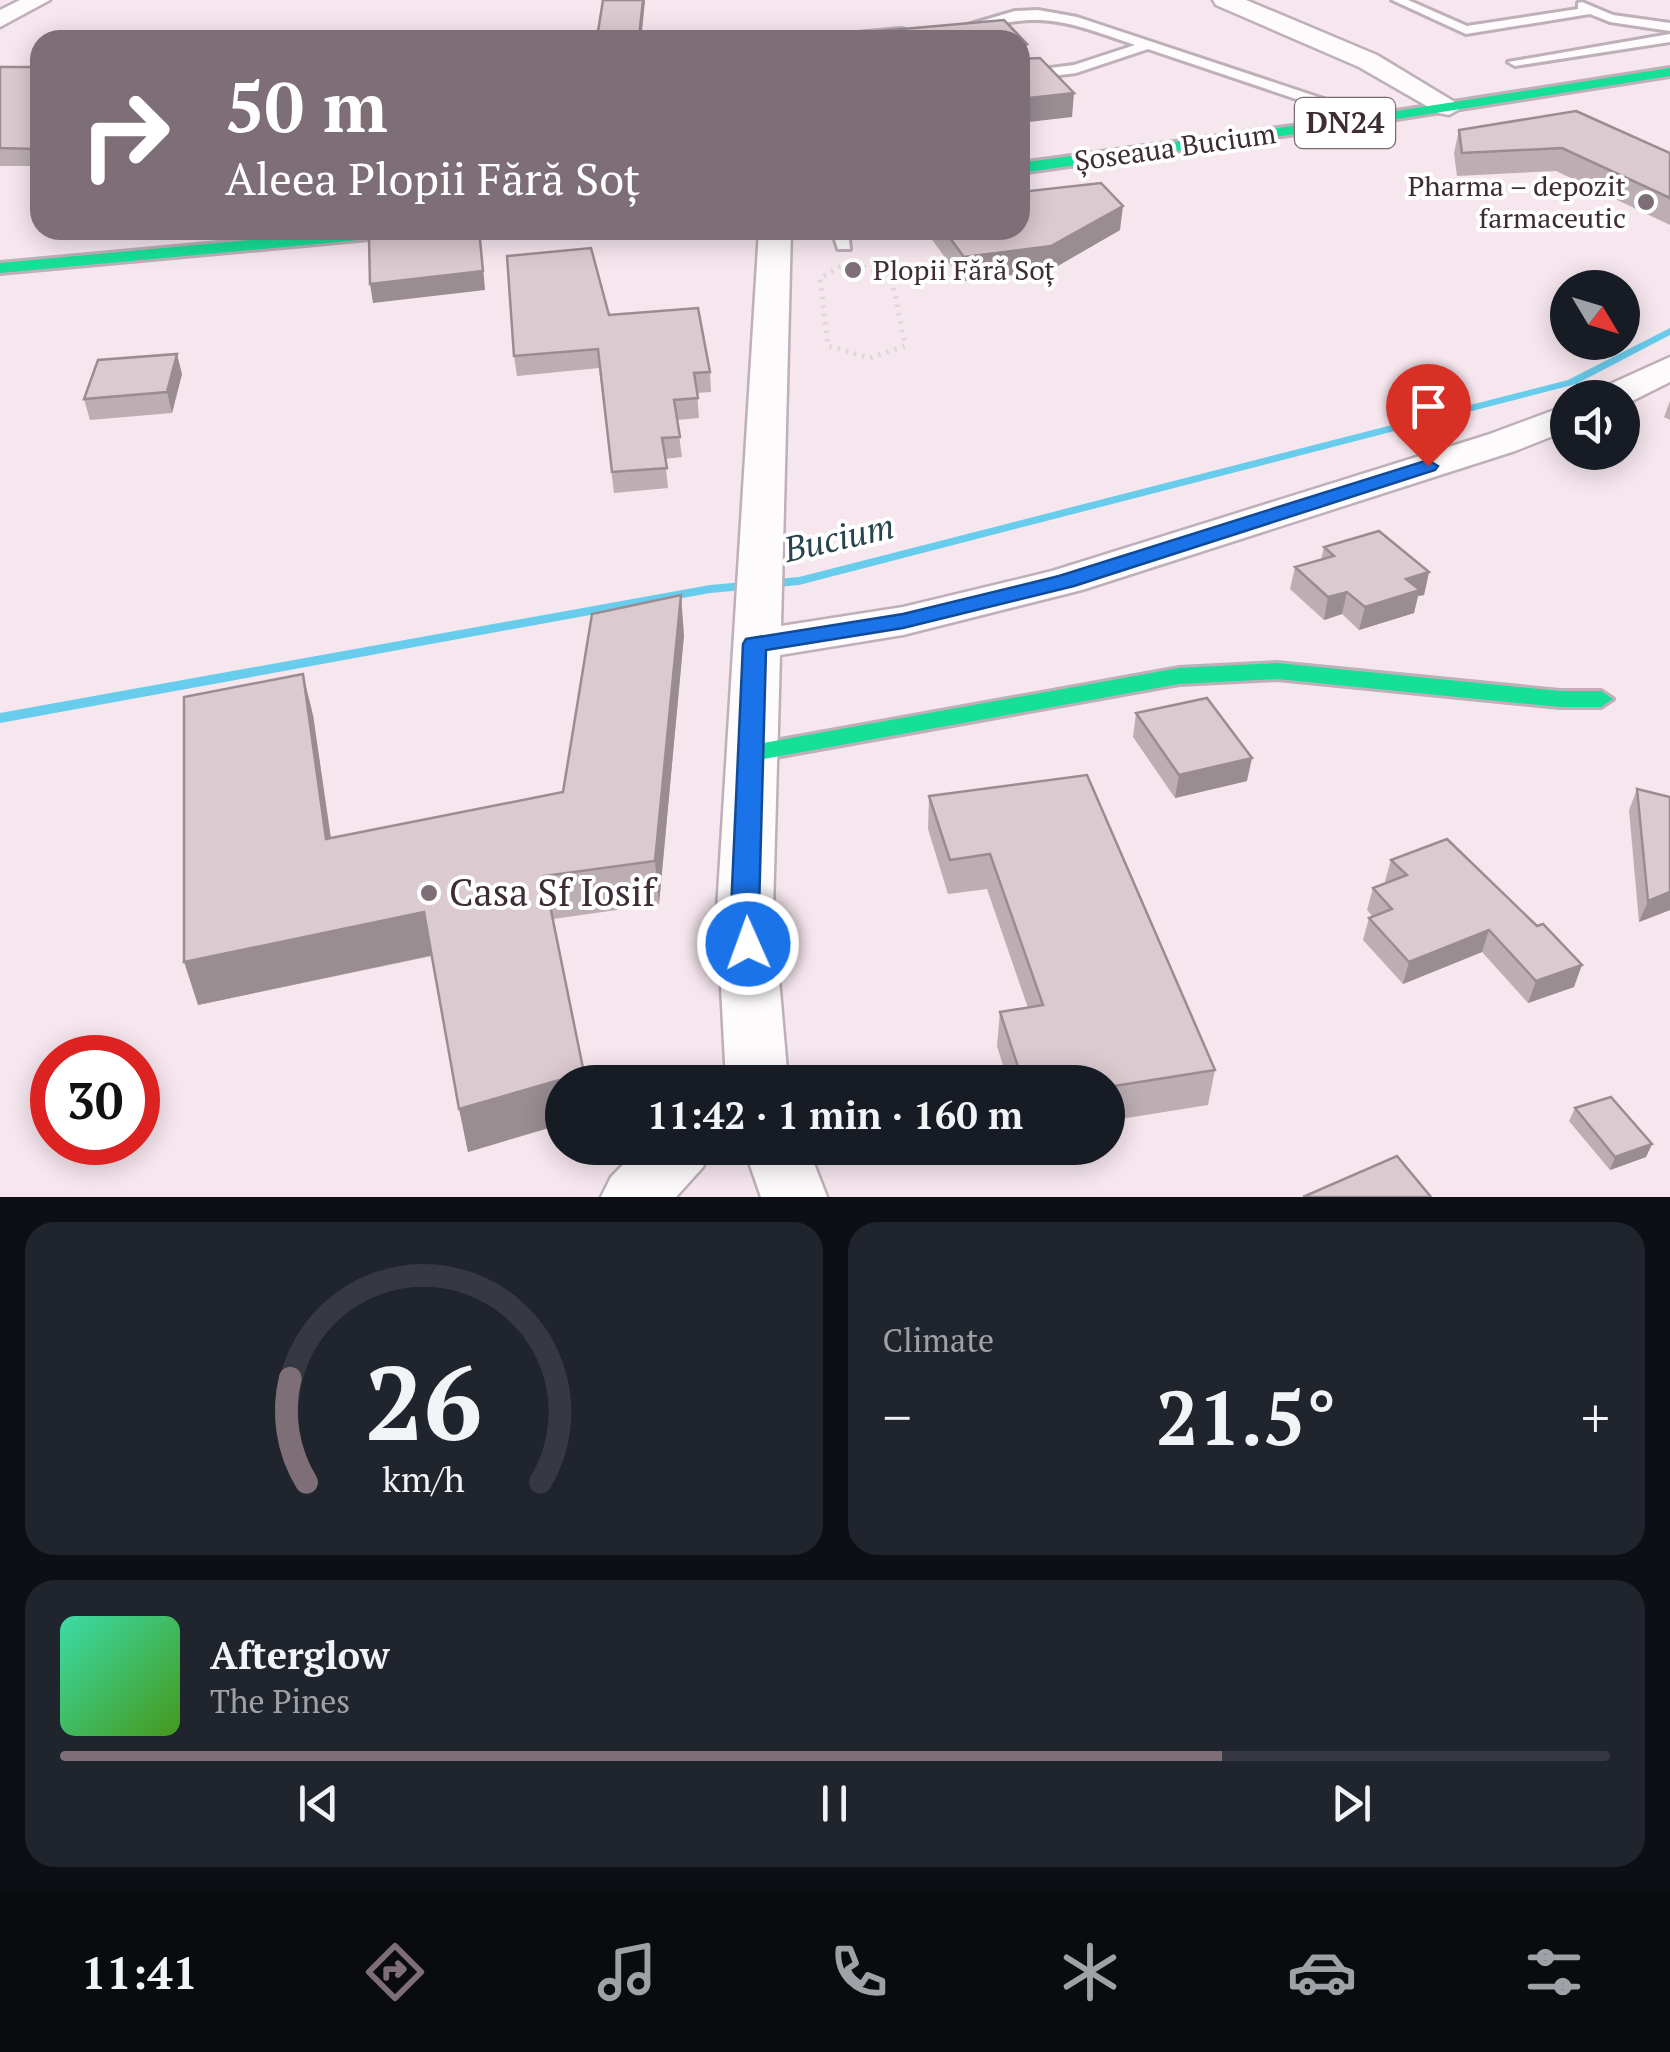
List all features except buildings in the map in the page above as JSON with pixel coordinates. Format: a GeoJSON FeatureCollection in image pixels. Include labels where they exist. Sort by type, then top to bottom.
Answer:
{"type":"FeatureCollection","features":[{"type":"Feature","properties":{"kind":"main road","name":"Șoseaua Bucium"},"geometry":{"type":"LineString","coordinates":[[1441,102],[1670,60]]}},
{"type":"Feature","properties":{"kind":"main road","name":"Șoseaua Bucium"},"geometry":{"type":"LineString","coordinates":[[1030,166],[1441,102],[1670,72]]}},
{"type":"Feature","properties":{"kind":"main road","name":"Șoseaua Bucium"},"geometry":{"type":"LineString","coordinates":[[1030,153],[1344,117]]}},
{"type":"Feature","properties":{"kind":"main road"},"geometry":{"type":"LineString","coordinates":[[0,253],[186,240]]}},
{"type":"Feature","properties":{"kind":"main road"},"geometry":{"type":"LineString","coordinates":[[0,268],[224,240]]}},
{"type":"Feature","properties":{"kind":"main road"},"geometry":{"type":"LineString","coordinates":[[753,754],[1179,676],[1278,671],[1560,700],[1601,699]]}},
{"type":"Feature","properties":{"kind":"street"},"geometry":{"type":"LineString","coordinates":[[0,20],[38,0]]}},
{"type":"Feature","properties":{"kind":"street"},"geometry":{"type":"LineString","coordinates":[[1225,0],[1352,54],[1441,102]]}},
{"type":"Feature","properties":{"kind":"street"},"geometry":{"type":"LineString","coordinates":[[756,1065],[745,910],[774,240]]}},
{"type":"Feature","properties":{"kind":"street"},"geometry":{"type":"LineString","coordinates":[[1640,383],[1670,368]]}},
{"type":"Feature","properties":{"kind":"street"},"geometry":{"type":"LineString","coordinates":[[756,605],[903,621],[1066,581],[1500,443],[1550,423]]}},
{"type":"Feature","properties":{"kind":"street"},"geometry":{"type":"LineString","coordinates":[[634,1197],[664,1165]]}},
{"type":"Feature","properties":{"kind":"street"},"geometry":{"type":"LineString","coordinates":[[782,1165],[794,1197]]}},
{"type":"Feature","properties":{"kind":"lane"},"geometry":{"type":"LineString","coordinates":[[1398,0],[1466,30],[1592,10]]}},
{"type":"Feature","properties":{"kind":"lane"},"geometry":{"type":"LineString","coordinates":[[1568,0],[1610,18],[1670,27]]}},
{"type":"Feature","properties":{"kind":"lane"},"geometry":{"type":"LineString","coordinates":[[942,30],[1038,14],[1073,20],[1344,117]]}},
{"type":"Feature","properties":{"kind":"lane"},"geometry":{"type":"LineString","coordinates":[[1515,62],[1670,38]]}},
{"type":"Feature","properties":{"kind":"lane"},"geometry":{"type":"LineString","coordinates":[[1030,75],[1076,69],[1148,45]]}},
{"type":"Feature","properties":{"kind":"path"},"geometry":{"type":"LineString","coordinates":[[844,247],[891,274],[905,346],[870,358],[828,346],[820,278],[844,247]]}},
{"type":"Feature","properties":{"kind":"waterway","name":"Bucium"},"geometry":{"type":"LineString","coordinates":[[0,718],[710,589],[799,581],[1572,382],[1670,331]]}},
{"type":"Feature","properties":{"kind":"traffic: fast"},"geometry":{"type":"LineString","coordinates":[[1030,167],[1670,72]]}},
{"type":"Feature","properties":{"kind":"traffic: fast"},"geometry":{"type":"LineString","coordinates":[[0,268],[304,240]]}},
{"type":"Feature","properties":{"kind":"traffic: fast"},"geometry":{"type":"LineString","coordinates":[[753,753],[1179,676],[1277,671],[1560,699],[1601,699]]}},
{"type":"Feature","properties":{"kind":"place","name":"Pharma – depozit farmaceutic"},"geometry":{"type":"Point","coordinates":[1646,202]}},
{"type":"Feature","properties":{"kind":"place","name":"Plopii Fără Soț"},"geometry":{"type":"Point","coordinates":[853,270]}},
{"type":"Feature","properties":{"kind":"place","name":"Casa Sf Iosif"},"geometry":{"type":"Point","coordinates":[429,893]}},
{"type":"Feature","properties":{"kind":"route"},"geometry":{"type":"LineString","coordinates":[[748,944],[745,910],[754,644],[903,621],[1066,581],[1428,466]]}}]}
